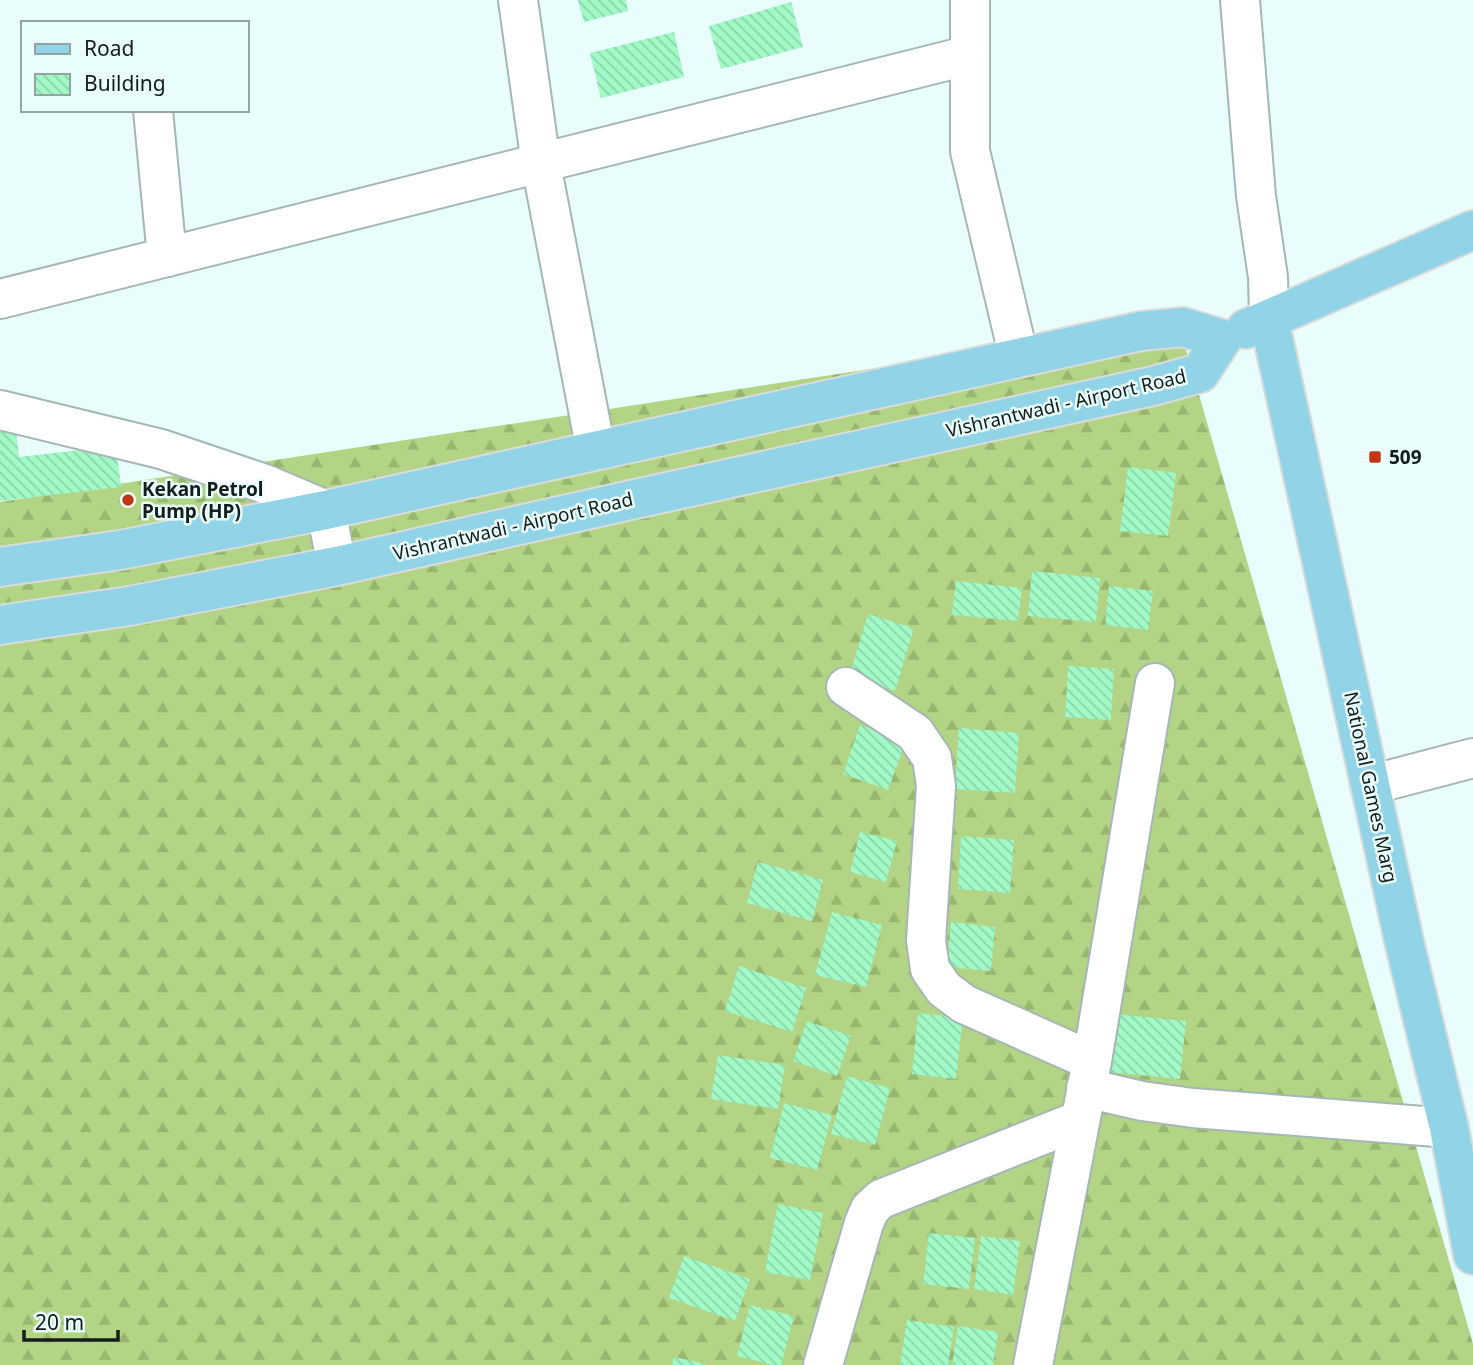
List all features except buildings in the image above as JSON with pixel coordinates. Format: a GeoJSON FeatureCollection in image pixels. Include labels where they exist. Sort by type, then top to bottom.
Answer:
{"type":"FeatureCollection","features":[{"type":"Feature","properties":{"kind":"main road"},"geometry":{"type":"LineString","coordinates":[[0,567],[120,550],[326,510],[1141,331],[1184,327],[1222,339],[1473,230]]}},
{"type":"Feature","properties":{"kind":"main road","name":"National Games Marg"},"geometry":{"type":"LineString","coordinates":[[1269,319],[1410,967],[1449,1128],[1473,1255]]}},
{"type":"Feature","properties":{"kind":"main road","name":"Vishrantwadi - Airport Road"},"geometry":{"type":"LineString","coordinates":[[0,625],[129,606],[337,566],[1153,386],[1200,373],[1222,339]]}},
{"type":"Feature","properties":{"kind":"street"},"geometry":{"type":"LineString","coordinates":[[518,0],[541,164],[596,451]]}},
{"type":"Feature","properties":{"kind":"street"},"geometry":{"type":"LineString","coordinates":[[970,0],[970,150],[1018,358]]}},
{"type":"Feature","properties":{"kind":"street"},"geometry":{"type":"LineString","coordinates":[[1240,0],[1256,196],[1268,277],[1269,319]]}},
{"type":"Feature","properties":{"kind":"street"},"geometry":{"type":"LineString","coordinates":[[0,299],[970,55]]}},
{"type":"Feature","properties":{"kind":"street"},"geometry":{"type":"LineString","coordinates":[[153,112],[167,257]]}},
{"type":"Feature","properties":{"kind":"street"},"geometry":{"type":"LineString","coordinates":[[0,410],[161,449],[265,484],[326,510],[337,566]]}},
{"type":"Feature","properties":{"kind":"street"},"geometry":{"type":"LineString","coordinates":[[1033,1365],[1086,1090],[1155,683]]}},
{"type":"Feature","properties":{"kind":"street"},"geometry":{"type":"LineString","coordinates":[[846,687],[915,733],[932,758],[936,786],[926,940],[930,969],[944,989],[964,1004],[1086,1090],[1193,1108],[1449,1128]]}},
{"type":"Feature","properties":{"kind":"street"},"geometry":{"type":"LineString","coordinates":[[1370,785],[1473,758]]}},
{"type":"Feature","properties":{"kind":"street"},"geometry":{"type":"LineString","coordinates":[[823,1365],[870,1209],[881,1199],[1086,1090]]}},
{"type":"Feature","properties":{"kind":"green space"},"geometry":{"type":"Polygon","coordinates":[[[1178,322],[1473,1344],[1473,1365],[0,1365],[0,502],[1178,322]]]}},
{"type":"Feature","properties":{"kind":"place","name":"509"},"geometry":{"type":"Point","coordinates":[1375,457]}},
{"type":"Feature","properties":{"kind":"place","name":"Kekan Petrol Pump (HP)"},"geometry":{"type":"Point","coordinates":[128,500]}}]}
